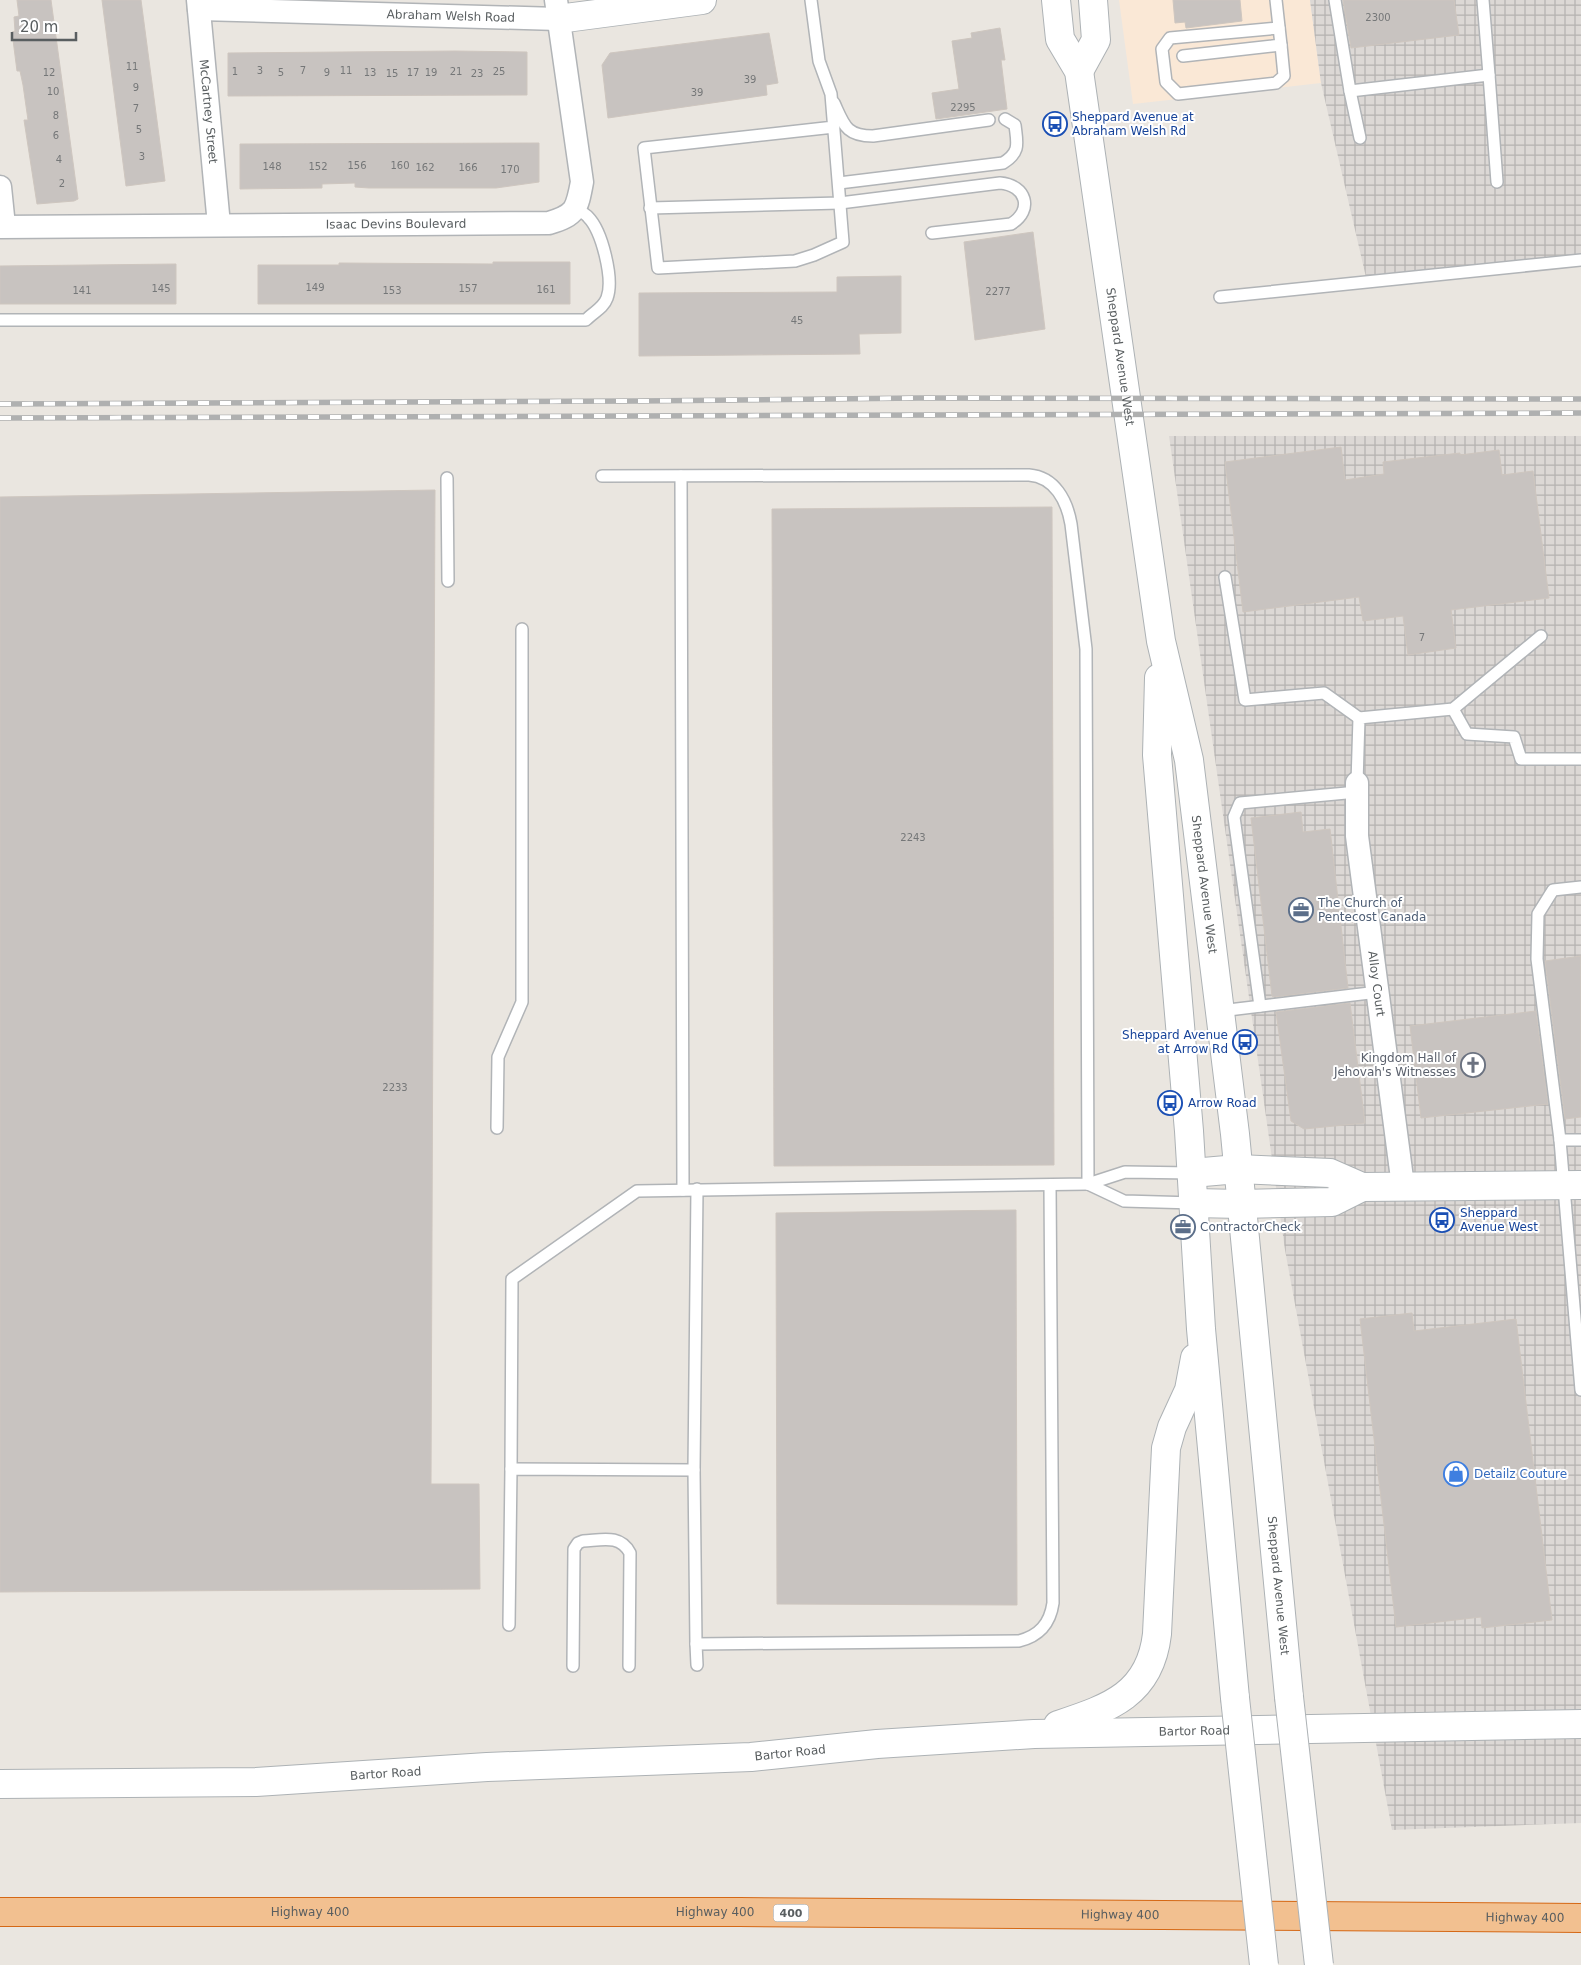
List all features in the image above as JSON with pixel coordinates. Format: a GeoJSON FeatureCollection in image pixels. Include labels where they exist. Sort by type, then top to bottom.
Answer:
{"type":"FeatureCollection","features":[{"type":"Feature","properties":{"kind":"highway","name":"Highway 400"},"geometry":{"type":"LineString","coordinates":[[0,1912],[739,1912],[1581,1918]]}},
{"type":"Feature","properties":{"kind":"main road","name":"Abraham Welsh Road"},"geometry":{"type":"LineString","coordinates":[[557,9],[694,0]]}},
{"type":"Feature","properties":{"kind":"main road","name":"Sheppard Avenue West"},"geometry":{"type":"LineString","coordinates":[[1056,0],[1060,39],[1079,72],[1160,641],[1188,760],[1238,1169],[1289,1697],[1320,1965]]}},
{"type":"Feature","properties":{"kind":"main road"},"geometry":{"type":"LineString","coordinates":[[1079,72],[1096,40],[1093,0]]}},
{"type":"Feature","properties":{"kind":"main road","name":"Sheppard Avenue West"},"geometry":{"type":"LineString","coordinates":[[1160,641],[1157,755],[1192,1173],[1201,1330],[1235,1698],[1264,1965]]}},
{"type":"Feature","properties":{"kind":"main road"},"geometry":{"type":"LineString","coordinates":[[1192,1173],[1238,1169],[1330,1172],[1362,1187]]}},
{"type":"Feature","properties":{"kind":"main road"},"geometry":{"type":"LineString","coordinates":[[1194,1202],[1241,1204],[1332,1202],[1362,1187],[1573,1185]]}},
{"type":"Feature","properties":{"kind":"main road"},"geometry":{"type":"LineString","coordinates":[[1034,1734],[1100,1711],[1136,1686],[1149,1668],[1157,1634],[1166,1448],[1172,1427],[1189,1390],[1201,1330]]}},
{"type":"Feature","properties":{"kind":"main road","name":"Bartor Road"},"geometry":{"type":"LineString","coordinates":[[0,1784],[256,1782],[487,1767],[750,1757],[877,1744],[1034,1734],[1581,1724]]}},
{"type":"Feature","properties":{"kind":"street","name":"Abraham Welsh Road"},"geometry":{"type":"LineString","coordinates":[[199,5],[557,9]]}},
{"type":"Feature","properties":{"kind":"street","name":"McCartney Street"},"geometry":{"type":"LineString","coordinates":[[199,5],[219,225]]}},
{"type":"Feature","properties":{"kind":"street"},"geometry":{"type":"LineString","coordinates":[[557,9],[582,182],[579,200],[575,209]]}},
{"type":"Feature","properties":{"kind":"street"},"geometry":{"type":"LineString","coordinates":[[0,187],[2,226]]}},
{"type":"Feature","properties":{"kind":"street","name":"Isaac Devins Boulevard"},"geometry":{"type":"LineString","coordinates":[[2,226],[549,224],[566,218],[575,209]]}},
{"type":"Feature","properties":{"kind":"street","name":"Alloy Court"},"geometry":{"type":"LineString","coordinates":[[1357,788],[1357,836],[1403,1186]]}},
{"type":"Feature","properties":{"kind":"lane"},"geometry":{"type":"LineString","coordinates":[[811,0],[819,61],[844,124],[851,133],[860,136],[873,136],[989,120]]}},
{"type":"Feature","properties":{"kind":"lane"},"geometry":{"type":"LineString","coordinates":[[1276,0],[1281,45],[1284,76],[1276,84],[1178,94],[1166,82],[1162,49],[1170,38],[1279,28]]}},
{"type":"Feature","properties":{"kind":"lane"},"geometry":{"type":"LineString","coordinates":[[1335,0],[1360,138]]}},
{"type":"Feature","properties":{"kind":"lane"},"geometry":{"type":"LineString","coordinates":[[1483,0],[1497,182]]}},
{"type":"Feature","properties":{"kind":"lane"},"geometry":{"type":"LineString","coordinates":[[1183,56],[1281,45]]}},
{"type":"Feature","properties":{"kind":"lane"},"geometry":{"type":"LineString","coordinates":[[1350,91],[1489,75]]}},
{"type":"Feature","properties":{"kind":"lane"},"geometry":{"type":"LineString","coordinates":[[831,94],[834,127],[839,183],[843,242],[795,261],[658,268],[644,148],[834,127]]}},
{"type":"Feature","properties":{"kind":"lane"},"geometry":{"type":"LineString","coordinates":[[839,183],[1004,163],[1011,158],[1018,145],[1015,125],[1005,119]]}},
{"type":"Feature","properties":{"kind":"lane"},"geometry":{"type":"LineString","coordinates":[[650,208],[840,202],[1000,183],[1009,184],[1017,188],[1024,197],[1023,212],[1019,219],[1011,224],[932,233]]}},
{"type":"Feature","properties":{"kind":"lane"},"geometry":{"type":"LineString","coordinates":[[0,320],[586,320],[592,313],[601,308],[607,298],[608,266],[597,231],[588,216],[575,209]]}},
{"type":"Feature","properties":{"kind":"lane"},"geometry":{"type":"LineString","coordinates":[[1220,297],[1581,260]]}},
{"type":"Feature","properties":{"kind":"lane"},"geometry":{"type":"LineString","coordinates":[[602,476],[1029,475],[1048,481],[1059,492],[1068,511],[1071,524],[1086,649],[1088,1184]]}},
{"type":"Feature","properties":{"kind":"lane"},"geometry":{"type":"LineString","coordinates":[[681,476],[683,1190]]}},
{"type":"Feature","properties":{"kind":"lane"},"geometry":{"type":"LineString","coordinates":[[447,478],[448,581]]}},
{"type":"Feature","properties":{"kind":"lane"},"geometry":{"type":"LineString","coordinates":[[1225,577],[1245,700],[1324,693],[1360,718],[1453,709],[1542,636]]}},
{"type":"Feature","properties":{"kind":"lane"},"geometry":{"type":"LineString","coordinates":[[498,1128],[498,1057],[522,1002],[522,629]]}},
{"type":"Feature","properties":{"kind":"lane"},"geometry":{"type":"LineString","coordinates":[[1453,709],[1467,734],[1514,737],[1521,759],[1581,759]]}},
{"type":"Feature","properties":{"kind":"lane"},"geometry":{"type":"LineString","coordinates":[[1260,1006],[1234,817],[1240,803],[1357,788],[1360,718]]}},
{"type":"Feature","properties":{"kind":"lane"},"geometry":{"type":"LineString","coordinates":[[1581,887],[1553,890],[1538,914],[1537,959],[1560,1140],[1573,1185],[1581,1390]]}},
{"type":"Feature","properties":{"kind":"lane"},"geometry":{"type":"LineString","coordinates":[[1220,1011],[1378,992]]}},
{"type":"Feature","properties":{"kind":"lane"},"geometry":{"type":"LineString","coordinates":[[1560,1140],[1581,1140]]}},
{"type":"Feature","properties":{"kind":"lane"},"geometry":{"type":"LineString","coordinates":[[509,1625],[512,1469],[512,1279],[637,1191],[1088,1184],[1125,1172],[1192,1173]]}},
{"type":"Feature","properties":{"kind":"lane"},"geometry":{"type":"LineString","coordinates":[[696,1644],[1019,1641],[1034,1636],[1045,1626],[1052,1612],[1053,1604],[1050,1184]]}},
{"type":"Feature","properties":{"kind":"lane"},"geometry":{"type":"LineString","coordinates":[[1088,1184],[1124,1201],[1194,1202]]}},
{"type":"Feature","properties":{"kind":"lane"},"geometry":{"type":"LineString","coordinates":[[697,1189],[694,1470],[697,1665]]}},
{"type":"Feature","properties":{"kind":"lane"},"geometry":{"type":"LineString","coordinates":[[512,1469],[694,1470]]}},
{"type":"Feature","properties":{"kind":"lane"},"geometry":{"type":"LineString","coordinates":[[573,1666],[574,1549],[583,1540],[618,1540],[625,1544],[630,1553],[629,1666]]}},
{"type":"Feature","properties":{"kind":"shaded area"},"geometry":{"type":"Polygon","coordinates":[[[1119,0],[1310,0],[1321,83],[1133,104],[1119,0]]]}},
{"type":"Feature","properties":{"kind":"shaded area"},"geometry":{"type":"Polygon","coordinates":[[[1310,0],[1581,0],[1581,265],[1368,286],[1321,83],[1310,0]]]}},
{"type":"Feature","properties":{"kind":"shaded area"},"geometry":{"type":"Polygon","coordinates":[[[1169,436],[1581,436],[1581,1823],[1392,1830],[1285,1250],[1169,436]]]}},
{"type":"Feature","properties":{"kind":"building"},"geometry":{"type":"Polygon","coordinates":[[[17,0],[51,0],[78,199],[74,201],[37,204],[24,120],[28,120],[23,85],[20,71],[17,71],[12,32],[15,31],[14,17],[19,16],[17,0]]]}},
{"type":"Feature","properties":{"kind":"building"},"geometry":{"type":"Polygon","coordinates":[[[102,0],[141,0],[165,181],[126,186],[102,0]]]}},
{"type":"Feature","properties":{"kind":"building"},"geometry":{"type":"Polygon","coordinates":[[[1173,0],[1240,0],[1242,21],[1186,28],[1185,22],[1175,23],[1173,0]]]}},
{"type":"Feature","properties":{"kind":"building"},"geometry":{"type":"Polygon","coordinates":[[[1343,0],[1454,0],[1459,35],[1351,48],[1343,0]]]}},
{"type":"Feature","properties":{"kind":"building"},"geometry":{"type":"Polygon","coordinates":[[[1000,28],[1005,60],[1001,60],[1007,109],[936,119],[932,93],[959,89],[952,41],[972,38],[971,33],[1000,28]]]}},
{"type":"Feature","properties":{"kind":"building"},"geometry":{"type":"Polygon","coordinates":[[[769,33],[778,83],[766,85],[767,95],[608,118],[602,65],[610,53],[769,33]]]}},
{"type":"Feature","properties":{"kind":"building"},"geometry":{"type":"Polygon","coordinates":[[[527,52],[527,95],[228,96],[228,53],[527,52]]]}},
{"type":"Feature","properties":{"kind":"building"},"geometry":{"type":"Polygon","coordinates":[[[539,143],[539,182],[496,188],[369,188],[355,187],[355,183],[322,184],[322,188],[240,189],[240,144],[539,143]]]}},
{"type":"Feature","properties":{"kind":"building"},"geometry":{"type":"Polygon","coordinates":[[[1033,232],[1045,329],[975,340],[964,242],[1033,232]]]}},
{"type":"Feature","properties":{"kind":"building"},"geometry":{"type":"Polygon","coordinates":[[[493,262],[570,262],[570,304],[258,304],[258,265],[339,265],[339,263],[493,264],[493,262]]]}},
{"type":"Feature","properties":{"kind":"building"},"geometry":{"type":"Polygon","coordinates":[[[176,264],[176,304],[0,304],[0,266],[176,264]]]}},
{"type":"Feature","properties":{"kind":"building"},"geometry":{"type":"Polygon","coordinates":[[[901,276],[901,333],[859,334],[860,354],[639,356],[639,293],[837,292],[837,277],[901,276]]]}},
{"type":"Feature","properties":{"kind":"building"},"geometry":{"type":"Polygon","coordinates":[[[1341,447],[1345,480],[1384,474],[1383,462],[1499,450],[1502,475],[1533,471],[1549,598],[1451,610],[1456,648],[1408,655],[1403,616],[1363,621],[1359,597],[1243,612],[1225,462],[1341,447]]]}},
{"type":"Feature","properties":{"kind":"building"},"geometry":{"type":"Polygon","coordinates":[[[435,490],[431,1484],[479,1484],[480,1589],[0,1592],[0,497],[435,490]]]}},
{"type":"Feature","properties":{"kind":"building"},"geometry":{"type":"Polygon","coordinates":[[[1052,507],[1054,1165],[774,1166],[772,509],[1052,507]]]}},
{"type":"Feature","properties":{"kind":"building","name":"The Church of Pentecost Canada"},"geometry":{"type":"Polygon","coordinates":[[[1301,812],[1303,832],[1330,829],[1348,988],[1274,997],[1272,996],[1251,818],[1301,812]]]}},
{"type":"Feature","properties":{"kind":"building"},"geometry":{"type":"Polygon","coordinates":[[[1581,956],[1581,1117],[1565,1119],[1545,961],[1581,956]]]}},
{"type":"Feature","properties":{"kind":"building"},"geometry":{"type":"Polygon","coordinates":[[[1350,1003],[1365,1123],[1304,1129],[1291,1121],[1276,1012],[1350,1003]]]}},
{"type":"Feature","properties":{"kind":"building","name":"Kingdom Hall of Jehovah's Witnesses"},"geometry":{"type":"Polygon","coordinates":[[[1536,1011],[1548,1104],[1421,1118],[1410,1026],[1536,1011]]]}},
{"type":"Feature","properties":{"kind":"building"},"geometry":{"type":"Polygon","coordinates":[[[1016,1210],[1017,1605],[777,1604],[776,1213],[1016,1210]]]}},
{"type":"Feature","properties":{"kind":"building","name":"Detailz Couture"},"geometry":{"type":"Polygon","coordinates":[[[1412,1313],[1414,1331],[1516,1319],[1552,1620],[1482,1628],[1481,1617],[1396,1627],[1360,1319],[1412,1313]]]}},
{"type":"Feature","properties":{"kind":"railway"},"geometry":{"type":"LineString","coordinates":[[0,404],[919,398],[1581,399]]}},
{"type":"Feature","properties":{"kind":"railway"},"geometry":{"type":"LineString","coordinates":[[0,418],[1581,413]]}},
{"type":"Feature","properties":{"kind":"place","name":"Sheppard Avenue at Abraham Welsh Rd"},"geometry":{"type":"Point","coordinates":[1055,124]}},
{"type":"Feature","properties":{"kind":"place","name":"The Church of Pentecost Canada"},"geometry":{"type":"Point","coordinates":[1301,910]}},
{"type":"Feature","properties":{"kind":"place","name":"Sheppard Avenue at Arrow Rd"},"geometry":{"type":"Point","coordinates":[1245,1042]}},
{"type":"Feature","properties":{"kind":"place","name":"Kingdom Hall of Jehovah's Witnesses"},"geometry":{"type":"Point","coordinates":[1473,1065]}},
{"type":"Feature","properties":{"kind":"place","name":"Arrow Road"},"geometry":{"type":"Point","coordinates":[1170,1103]}},
{"type":"Feature","properties":{"kind":"place","name":"Sheppard Avenue West"},"geometry":{"type":"Point","coordinates":[1442,1220]}},
{"type":"Feature","properties":{"kind":"place","name":"ContractorCheck"},"geometry":{"type":"Point","coordinates":[1183,1227]}},
{"type":"Feature","properties":{"kind":"place","name":"Detailz Couture"},"geometry":{"type":"Point","coordinates":[1456,1474]}}]}
